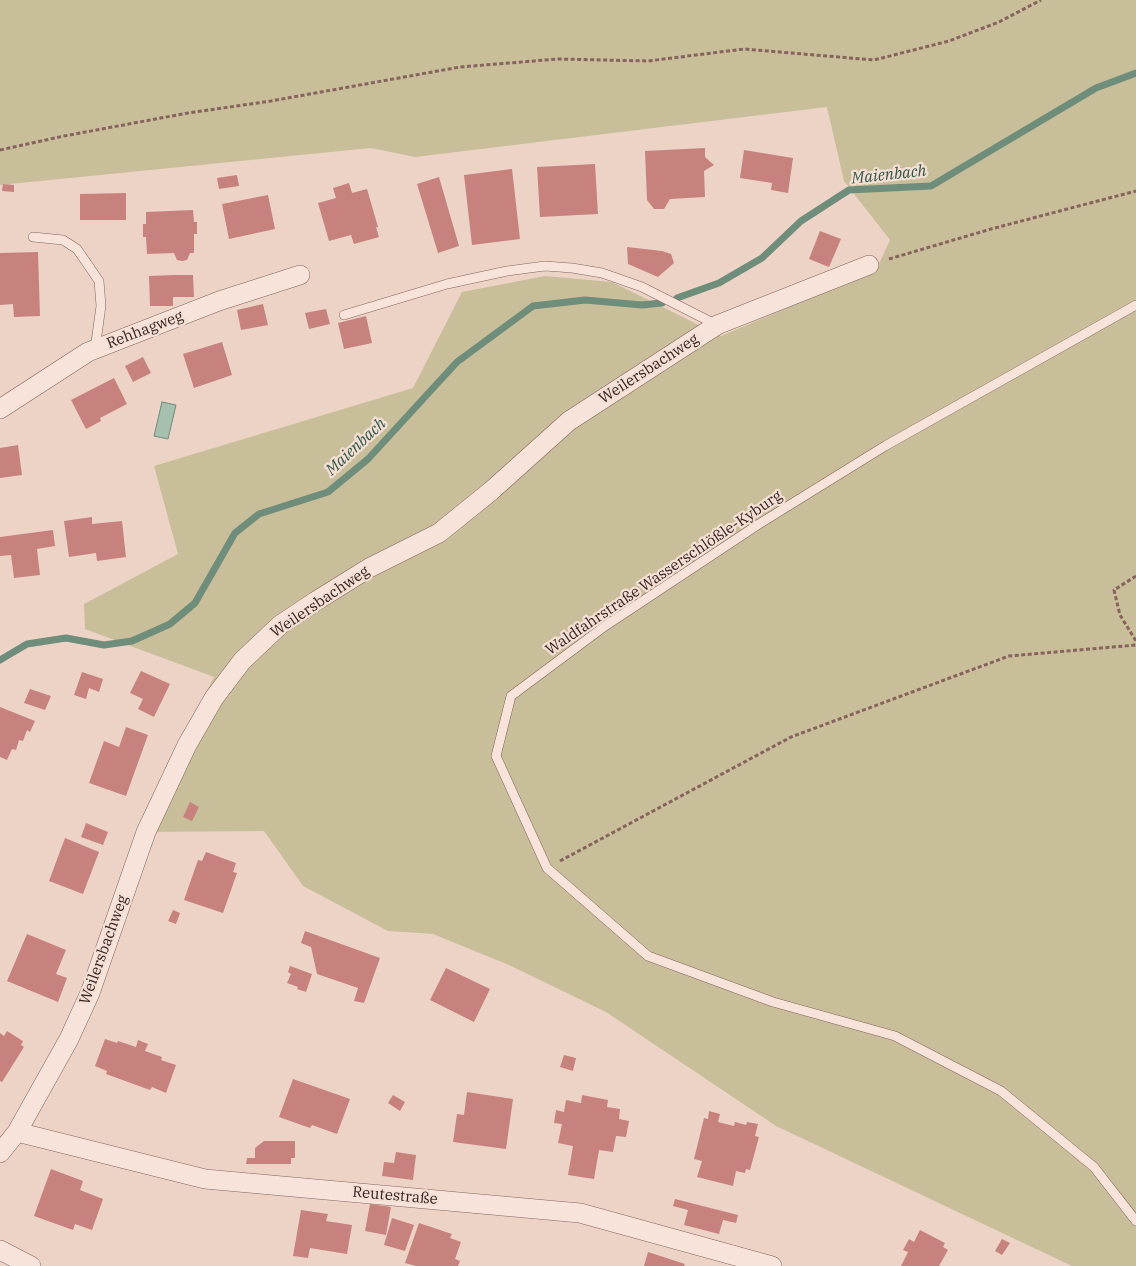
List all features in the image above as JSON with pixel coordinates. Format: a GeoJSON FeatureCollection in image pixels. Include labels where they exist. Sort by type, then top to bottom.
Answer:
{"type":"FeatureCollection","features":[{"type":"Feature","properties":{"kind":"street","name":"Weilersbachweg"},"geometry":{"type":"LineString","coordinates":[[0,1153],[17,1132],[69,1039],[90,993],[146,832],[183,753],[214,698],[242,661],[280,626],[316,601],[369,568],[439,533],[491,491],[569,421],[717,325],[869,265]]}},
{"type":"Feature","properties":{"kind":"street","name":"Rehhagweg"},"geometry":{"type":"LineString","coordinates":[[0,409],[79,357],[95,349],[219,301],[300,275]]}},
{"type":"Feature","properties":{"kind":"street","name":"Reutestraße"},"geometry":{"type":"LineString","coordinates":[[17,1132],[204,1179],[580,1213],[772,1266]]}},
{"type":"Feature","properties":{"kind":"street"},"geometry":{"type":"LineString","coordinates":[[0,1250],[32,1266]]}},
{"type":"Feature","properties":{"kind":"lane"},"geometry":{"type":"LineString","coordinates":[[33,237],[63,240],[77,249],[100,281],[101,306],[95,349]]}},
{"type":"Feature","properties":{"kind":"lane"},"geometry":{"type":"LineString","coordinates":[[344,316],[447,284],[544,266],[572,268],[610,276],[642,287],[717,325]]}},
{"type":"Feature","properties":{"kind":"lane","name":"Waldfahrstraße Wasserschlößle-Kyburg"},"geometry":{"type":"LineString","coordinates":[[1136,306],[884,446],[768,519],[605,626],[511,696],[496,756],[547,868],[648,956],[773,1002],[895,1036],[1001,1091],[1094,1167],[1136,1221]]}},
{"type":"Feature","properties":{"kind":"path"},"geometry":{"type":"LineString","coordinates":[[0,150],[73,134],[188,113],[271,101],[460,67],[558,59],[648,61],[744,49],[874,60],[949,41],[999,22],[1041,0]]}},
{"type":"Feature","properties":{"kind":"path"},"geometry":{"type":"LineString","coordinates":[[869,265],[991,229],[1136,191]]}},
{"type":"Feature","properties":{"kind":"path"},"geometry":{"type":"LineString","coordinates":[[1136,576],[1114,590],[1120,615],[1136,641]]}},
{"type":"Feature","properties":{"kind":"path"},"geometry":{"type":"LineString","coordinates":[[547,868],[791,737],[1009,656],[1136,645]]}},
{"type":"Feature","properties":{"kind":"shaded area"},"geometry":{"type":"Polygon","coordinates":[[[0,0],[1136,0],[1136,1266],[1072,1266],[776,1126],[606,1012],[509,965],[433,934],[388,931],[303,886],[264,831],[146,832],[143,815],[214,677],[85,629],[84,604],[178,554],[154,466],[413,388],[462,292],[545,276],[612,282],[721,336],[876,270],[890,240],[844,181],[827,107],[415,157],[371,148],[0,185],[0,0]]]}},
{"type":"Feature","properties":{"kind":"shaded area"},"geometry":{"type":"Polygon","coordinates":[[[162,402],[176,405],[168,439],[154,436],[162,402]]]}},
{"type":"Feature","properties":{"kind":"building"},"geometry":{"type":"Polygon","coordinates":[[[705,148],[705,157],[714,165],[704,171],[705,197],[670,199],[664,209],[654,209],[647,200],[645,151],[705,148]]]}},
{"type":"Feature","properties":{"kind":"building"},"geometry":{"type":"Polygon","coordinates":[[[744,150],[793,158],[788,193],[771,190],[772,183],[740,178],[744,150]]]}},
{"type":"Feature","properties":{"kind":"building"},"geometry":{"type":"Polygon","coordinates":[[[595,164],[598,214],[540,217],[537,167],[595,164]]]}},
{"type":"Feature","properties":{"kind":"building"},"geometry":{"type":"Polygon","coordinates":[[[512,169],[520,239],[472,245],[464,175],[512,169]]]}},
{"type":"Feature","properties":{"kind":"building"},"geometry":{"type":"Polygon","coordinates":[[[237,175],[239,186],[219,189],[217,178],[237,175]]]}},
{"type":"Feature","properties":{"kind":"building"},"geometry":{"type":"Polygon","coordinates":[[[439,177],[459,246],[438,253],[417,184],[439,177]]]}},
{"type":"Feature","properties":{"kind":"building"},"geometry":{"type":"Polygon","coordinates":[[[349,183],[352,193],[367,189],[379,237],[354,244],[351,235],[329,241],[318,203],[336,198],[333,188],[349,183]]]}},
{"type":"Feature","properties":{"kind":"building"},"geometry":{"type":"Polygon","coordinates":[[[3,184],[14,185],[14,192],[2,191],[3,184]]]}},
{"type":"Feature","properties":{"kind":"building"},"geometry":{"type":"Polygon","coordinates":[[[126,193],[126,220],[80,220],[80,194],[126,193]]]}},
{"type":"Feature","properties":{"kind":"building"},"geometry":{"type":"Polygon","coordinates":[[[268,195],[275,229],[229,239],[222,204],[268,195]]]}},
{"type":"Feature","properties":{"kind":"building"},"geometry":{"type":"Polygon","coordinates":[[[193,210],[194,222],[197,222],[197,234],[194,234],[194,253],[190,253],[187,260],[177,260],[174,253],[147,254],[146,237],[143,237],[143,224],[146,224],[146,212],[193,210]]]}},
{"type":"Feature","properties":{"kind":"building"},"geometry":{"type":"Polygon","coordinates":[[[820,231],[841,239],[829,267],[809,259],[820,231]]]}},
{"type":"Feature","properties":{"kind":"building"},"geometry":{"type":"Polygon","coordinates":[[[627,247],[662,251],[671,254],[674,263],[658,277],[628,264],[627,247]]]}},
{"type":"Feature","properties":{"kind":"building"},"geometry":{"type":"Polygon","coordinates":[[[38,252],[40,316],[14,317],[13,304],[0,305],[0,253],[38,252]]]}},
{"type":"Feature","properties":{"kind":"building"},"geometry":{"type":"Polygon","coordinates":[[[193,275],[194,297],[173,297],[173,306],[150,306],[149,276],[193,275]]]}},
{"type":"Feature","properties":{"kind":"building"},"geometry":{"type":"Polygon","coordinates":[[[263,304],[268,325],[241,330],[237,310],[263,304]]]}},
{"type":"Feature","properties":{"kind":"building"},"geometry":{"type":"Polygon","coordinates":[[[326,309],[330,324],[309,329],[305,313],[326,309]]]}},
{"type":"Feature","properties":{"kind":"building"},"geometry":{"type":"Polygon","coordinates":[[[366,316],[372,343],[344,349],[338,323],[366,316]]]}},
{"type":"Feature","properties":{"kind":"building"},"geometry":{"type":"Polygon","coordinates":[[[222,342],[232,375],[194,388],[183,354],[222,342]]]}},
{"type":"Feature","properties":{"kind":"building"},"geometry":{"type":"Polygon","coordinates":[[[143,357],[151,373],[133,382],[125,366],[143,357]]]}},
{"type":"Feature","properties":{"kind":"building"},"geometry":{"type":"Polygon","coordinates":[[[114,378],[127,404],[100,418],[101,421],[86,429],[71,400],[114,378]]]}},
{"type":"Feature","properties":{"kind":"building"},"geometry":{"type":"Polygon","coordinates":[[[18,445],[22,475],[0,478],[0,448],[18,445]]]}},
{"type":"Feature","properties":{"kind":"building"},"geometry":{"type":"Polygon","coordinates":[[[92,517],[92,524],[122,521],[126,557],[97,561],[96,553],[69,557],[64,521],[92,517]]]}},
{"type":"Feature","properties":{"kind":"building"},"geometry":{"type":"Polygon","coordinates":[[[53,530],[55,546],[37,549],[40,575],[14,578],[11,555],[0,556],[0,537],[53,530]]]}},
{"type":"Feature","properties":{"kind":"building"},"geometry":{"type":"Polygon","coordinates":[[[141,671],[170,684],[154,717],[138,709],[143,699],[130,693],[141,671]]]}},
{"type":"Feature","properties":{"kind":"building"},"geometry":{"type":"Polygon","coordinates":[[[82,672],[103,679],[99,692],[89,688],[86,699],[74,695],[82,672]]]}},
{"type":"Feature","properties":{"kind":"building"},"geometry":{"type":"Polygon","coordinates":[[[30,689],[51,696],[45,710],[24,703],[30,689]]]}},
{"type":"Feature","properties":{"kind":"building"},"geometry":{"type":"Polygon","coordinates":[[[0,707],[35,721],[30,732],[27,730],[23,741],[19,740],[16,750],[12,749],[7,760],[0,757],[0,707]]]}},
{"type":"Feature","properties":{"kind":"building"},"geometry":{"type":"Polygon","coordinates":[[[126,727],[148,735],[126,796],[89,783],[104,741],[119,747],[126,727]]]}},
{"type":"Feature","properties":{"kind":"building"},"geometry":{"type":"Polygon","coordinates":[[[190,802],[199,807],[192,821],[183,817],[190,802]]]}},
{"type":"Feature","properties":{"kind":"building"},"geometry":{"type":"Polygon","coordinates":[[[86,823],[108,832],[103,845],[81,837],[86,823]]]}},
{"type":"Feature","properties":{"kind":"building"},"geometry":{"type":"Polygon","coordinates":[[[65,838],[99,852],[83,894],[49,881],[65,838]]]}},
{"type":"Feature","properties":{"kind":"building"},"geometry":{"type":"Polygon","coordinates":[[[206,852],[236,863],[233,872],[237,873],[223,913],[184,900],[198,860],[202,861],[206,852]]]}},
{"type":"Feature","properties":{"kind":"building"},"geometry":{"type":"Polygon","coordinates":[[[173,910],[180,913],[176,924],[168,921],[173,910]]]}},
{"type":"Feature","properties":{"kind":"building"},"geometry":{"type":"Polygon","coordinates":[[[305,931],[380,958],[364,1003],[354,1001],[358,988],[317,974],[311,947],[301,943],[305,931]]]}},
{"type":"Feature","properties":{"kind":"building"},"geometry":{"type":"Polygon","coordinates":[[[27,934],[66,950],[56,974],[67,978],[58,1002],[7,981],[27,934]]]}},
{"type":"Feature","properties":{"kind":"building"},"geometry":{"type":"Polygon","coordinates":[[[290,966],[312,974],[306,992],[287,983],[291,974],[288,972],[290,966]]]}},
{"type":"Feature","properties":{"kind":"building"},"geometry":{"type":"Polygon","coordinates":[[[446,968],[490,989],[474,1022],[430,1000],[446,968]]]}},
{"type":"Feature","properties":{"kind":"building"},"geometry":{"type":"Polygon","coordinates":[[[7,1031],[23,1041],[21,1045],[24,1047],[2,1082],[0,1081],[0,1033],[4,1036],[7,1031]]]}},
{"type":"Feature","properties":{"kind":"building"},"geometry":{"type":"Polygon","coordinates":[[[105,1039],[136,1047],[138,1040],[148,1044],[145,1051],[162,1057],[161,1060],[176,1065],[166,1093],[152,1087],[150,1090],[106,1074],[107,1071],[95,1066],[105,1039]]]}},
{"type":"Feature","properties":{"kind":"building"},"geometry":{"type":"Polygon","coordinates":[[[564,1055],[576,1058],[573,1071],[560,1067],[564,1055]]]}},
{"type":"Feature","properties":{"kind":"building"},"geometry":{"type":"Polygon","coordinates":[[[293,1079],[350,1099],[337,1134],[312,1125],[310,1128],[279,1117],[293,1079]]]}},
{"type":"Feature","properties":{"kind":"building"},"geometry":{"type":"Polygon","coordinates":[[[467,1092],[513,1099],[506,1149],[453,1142],[457,1114],[464,1115],[467,1092]]]}},
{"type":"Feature","properties":{"kind":"building"},"geometry":{"type":"Polygon","coordinates":[[[393,1095],[405,1102],[400,1111],[388,1103],[393,1095]]]}},
{"type":"Feature","properties":{"kind":"building"},"geometry":{"type":"Polygon","coordinates":[[[582,1095],[608,1100],[607,1107],[620,1109],[619,1119],[629,1121],[626,1137],[616,1136],[613,1152],[599,1150],[594,1179],[568,1175],[573,1146],[558,1143],[562,1124],[554,1123],[556,1110],[564,1112],[566,1100],[581,1103],[582,1095]]]}},
{"type":"Feature","properties":{"kind":"building"},"geometry":{"type":"Polygon","coordinates":[[[709,1111],[720,1114],[718,1122],[734,1126],[735,1122],[746,1125],[747,1122],[758,1124],[755,1136],[759,1137],[750,1170],[746,1169],[745,1173],[736,1171],[733,1186],[697,1177],[702,1161],[694,1159],[704,1118],[708,1119],[709,1111]]]}},
{"type":"Feature","properties":{"kind":"building"},"geometry":{"type":"Polygon","coordinates":[[[264,1141],[295,1141],[295,1158],[291,1158],[291,1164],[246,1164],[247,1158],[255,1158],[255,1148],[264,1141]]]}},
{"type":"Feature","properties":{"kind":"building"},"geometry":{"type":"Polygon","coordinates":[[[396,1152],[416,1155],[413,1180],[382,1176],[384,1162],[394,1163],[396,1152]]]}},
{"type":"Feature","properties":{"kind":"building"},"geometry":{"type":"Polygon","coordinates":[[[51,1169],[83,1181],[80,1190],[103,1199],[92,1230],[75,1224],[73,1230],[34,1216],[51,1169]]]}},
{"type":"Feature","properties":{"kind":"building"},"geometry":{"type":"Polygon","coordinates":[[[675,1199],[738,1215],[736,1223],[723,1220],[719,1234],[684,1225],[688,1210],[673,1206],[675,1199]]]}},
{"type":"Feature","properties":{"kind":"building"},"geometry":{"type":"Polygon","coordinates":[[[370,1204],[391,1207],[386,1235],[365,1231],[370,1204]]]}},
{"type":"Feature","properties":{"kind":"building"},"geometry":{"type":"Polygon","coordinates":[[[301,1210],[328,1214],[326,1221],[352,1225],[347,1254],[310,1248],[308,1258],[293,1256],[301,1210]]]}},
{"type":"Feature","properties":{"kind":"building"},"geometry":{"type":"Polygon","coordinates":[[[392,1218],[414,1225],[405,1251],[384,1245],[392,1218]]]}},
{"type":"Feature","properties":{"kind":"building"},"geometry":{"type":"Polygon","coordinates":[[[419,1223],[452,1234],[450,1238],[461,1242],[455,1259],[460,1261],[458,1266],[416,1266],[405,1263],[419,1223]]]}},
{"type":"Feature","properties":{"kind":"building"},"geometry":{"type":"Polygon","coordinates":[[[920,1230],[945,1243],[943,1247],[948,1250],[939,1266],[901,1266],[908,1252],[903,1250],[909,1239],[914,1242],[920,1230]]]}},
{"type":"Feature","properties":{"kind":"building"},"geometry":{"type":"Polygon","coordinates":[[[1002,1239],[1010,1243],[1002,1255],[995,1251],[1002,1239]]]}},
{"type":"Feature","properties":{"kind":"building"},"geometry":{"type":"Polygon","coordinates":[[[648,1252],[685,1264],[684,1266],[644,1266],[648,1252]]]}},
{"type":"Feature","properties":{"kind":"waterway","name":"Maienbach"},"geometry":{"type":"LineString","coordinates":[[677,298],[719,283],[762,258],[801,221],[849,190],[931,186],[1096,88],[1136,73]]}},
{"type":"Feature","properties":{"kind":"waterway","name":"Maienbach"},"geometry":{"type":"LineString","coordinates":[[0,660],[27,644],[66,638],[104,645],[132,641],[170,624],[195,603],[235,533],[259,514],[328,492],[368,459],[457,362],[533,306],[585,300],[642,305],[662,303]]}}]}
